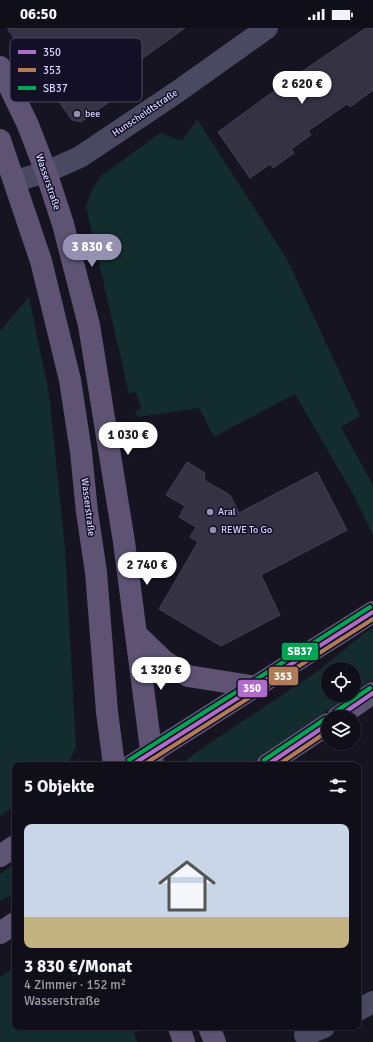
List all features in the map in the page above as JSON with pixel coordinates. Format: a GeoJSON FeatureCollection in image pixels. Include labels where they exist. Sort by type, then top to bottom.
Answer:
{"type":"FeatureCollection","features":[{"type":"Feature","properties":{"kind":"main road","name":"Wasserstraße"},"geometry":{"type":"LineString","coordinates":[[0,67],[10,88]]}},
{"type":"Feature","properties":{"kind":"main road","name":"Wasserstraße"},"geometry":{"type":"LineString","coordinates":[[17,102],[28,125],[46,172],[62,224],[89,324],[123,535],[152,758]]}},
{"type":"Feature","properties":{"kind":"main road","name":"Wasserstraße"},"geometry":{"type":"LineString","coordinates":[[0,140],[41,261],[70,380],[81,452],[87,512],[96,572],[107,704],[114,762]]}},
{"type":"Feature","properties":{"kind":"main road"},"geometry":{"type":"LineString","coordinates":[[141,762],[152,758],[257,687],[373,612]]}},
{"type":"Feature","properties":{"kind":"main road"},"geometry":{"type":"LineString","coordinates":[[136,634],[164,661],[188,676],[257,687]]}},
{"type":"Feature","properties":{"kind":"main road"},"geometry":{"type":"LineString","coordinates":[[348,710],[373,693]]}},
{"type":"Feature","properties":{"kind":"main road"},"geometry":{"type":"LineString","coordinates":[[271,762],[321,729]]}},
{"type":"Feature","properties":{"kind":"main road"},"geometry":{"type":"LineString","coordinates":[[0,856],[12,848]]}},
{"type":"Feature","properties":{"kind":"main road"},"geometry":{"type":"LineString","coordinates":[[0,932],[12,926]]}},
{"type":"Feature","properties":{"kind":"main road"},"geometry":{"type":"LineString","coordinates":[[179,1030],[184,1042]]}},
{"type":"Feature","properties":{"kind":"main road"},"geometry":{"type":"LineString","coordinates":[[210,1030],[214,1042]]}},
{"type":"Feature","properties":{"kind":"street","name":"Hunscheidtstraße"},"geometry":{"type":"LineString","coordinates":[[15,181],[46,172],[80,157],[177,92],[267,28]]}},
{"type":"Feature","properties":{"kind":"street"},"geometry":{"type":"LineString","coordinates":[[361,1008],[373,1002]]}},
{"type":"Feature","properties":{"kind":"green space"},"geometry":{"type":"Polygon","coordinates":[[[197,119],[287,259],[360,416],[341,427],[373,485],[373,535],[354,496],[295,394],[214,437],[199,408],[138,417],[135,411],[141,409],[136,392],[129,394],[86,206],[93,188],[101,176],[160,133],[182,141],[197,119]]]}},
{"type":"Feature","properties":{"kind":"green space"},"geometry":{"type":"Polygon","coordinates":[[[29,297],[49,393],[65,548],[76,747],[68,762],[12,762],[12,808],[0,816],[0,331],[29,297]]]}},
{"type":"Feature","properties":{"kind":"green space"},"geometry":{"type":"Polygon","coordinates":[[[373,628],[373,680],[361,688],[361,662],[329,662],[373,628]]]}},
{"type":"Feature","properties":{"kind":"green space"},"geometry":{"type":"Polygon","coordinates":[[[321,669],[321,702],[340,702],[328,710],[321,710],[321,715],[252,762],[184,762],[195,753],[321,669]]]}},
{"type":"Feature","properties":{"kind":"green space"},"geometry":{"type":"Polygon","coordinates":[[[12,865],[12,895],[0,901],[0,874],[12,865]]]}},
{"type":"Feature","properties":{"kind":"green space"},"geometry":{"type":"Polygon","coordinates":[[[12,969],[12,1030],[140,1030],[134,1033],[137,1042],[0,1042],[0,977],[12,969]]]}},
{"type":"Feature","properties":{"kind":"building"},"geometry":{"type":"Polygon","coordinates":[[[7,28],[185,28],[142,59],[142,38],[14,38],[7,28]]]}},
{"type":"Feature","properties":{"kind":"building"},"geometry":{"type":"Polygon","coordinates":[[[366,28],[373,28],[373,90],[350,107],[347,104],[308,131],[311,135],[291,149],[294,153],[273,168],[270,164],[250,178],[218,132],[285,83],[366,28]]]}},
{"type":"Feature","properties":{"kind":"building"},"geometry":{"type":"Polygon","coordinates":[[[59,102],[109,102],[81,122],[72,120],[59,102]]]}},
{"type":"Feature","properties":{"kind":"building"},"geometry":{"type":"Polygon","coordinates":[[[187,462],[205,473],[204,480],[230,495],[239,513],[317,472],[347,530],[261,575],[280,615],[221,646],[159,609],[198,542],[190,537],[196,527],[179,517],[185,506],[166,495],[187,462]]]}},
{"type":"Feature","properties":{"kind":"transit line","name":"SB37"},"geometry":{"type":"LineString","coordinates":[[129,760],[370,607]]}},
{"type":"Feature","properties":{"kind":"transit line","name":"350"},"geometry":{"type":"LineString","coordinates":[[137,762],[373,612]]}},
{"type":"Feature","properties":{"kind":"transit line","name":"353"},"geometry":{"type":"LineString","coordinates":[[148,762],[373,619]]}},
{"type":"Feature","properties":{"kind":"transit line","name":"SB37"},"geometry":{"type":"LineString","coordinates":[[338,710],[370,688]]}},
{"type":"Feature","properties":{"kind":"transit line","name":"350"},"geometry":{"type":"LineString","coordinates":[[348,710],[373,693]]}},
{"type":"Feature","properties":{"kind":"transit line","name":"SB37"},"geometry":{"type":"LineString","coordinates":[[264,760],[321,722]]}},
{"type":"Feature","properties":{"kind":"transit line","name":"350"},"geometry":{"type":"LineString","coordinates":[[271,762],[321,729]]}},
{"type":"Feature","properties":{"kind":"transit line","name":"353"},"geometry":{"type":"LineString","coordinates":[[282,762],[321,736]]}},
{"type":"Feature","properties":{"kind":"place","name":"bee"},"geometry":{"type":"Point","coordinates":[77,114]}},
{"type":"Feature","properties":{"kind":"place","name":"Aral"},"geometry":{"type":"Point","coordinates":[210,512]}},
{"type":"Feature","properties":{"kind":"place","name":"REWE To Go"},"geometry":{"type":"Point","coordinates":[213,530]}}]}
